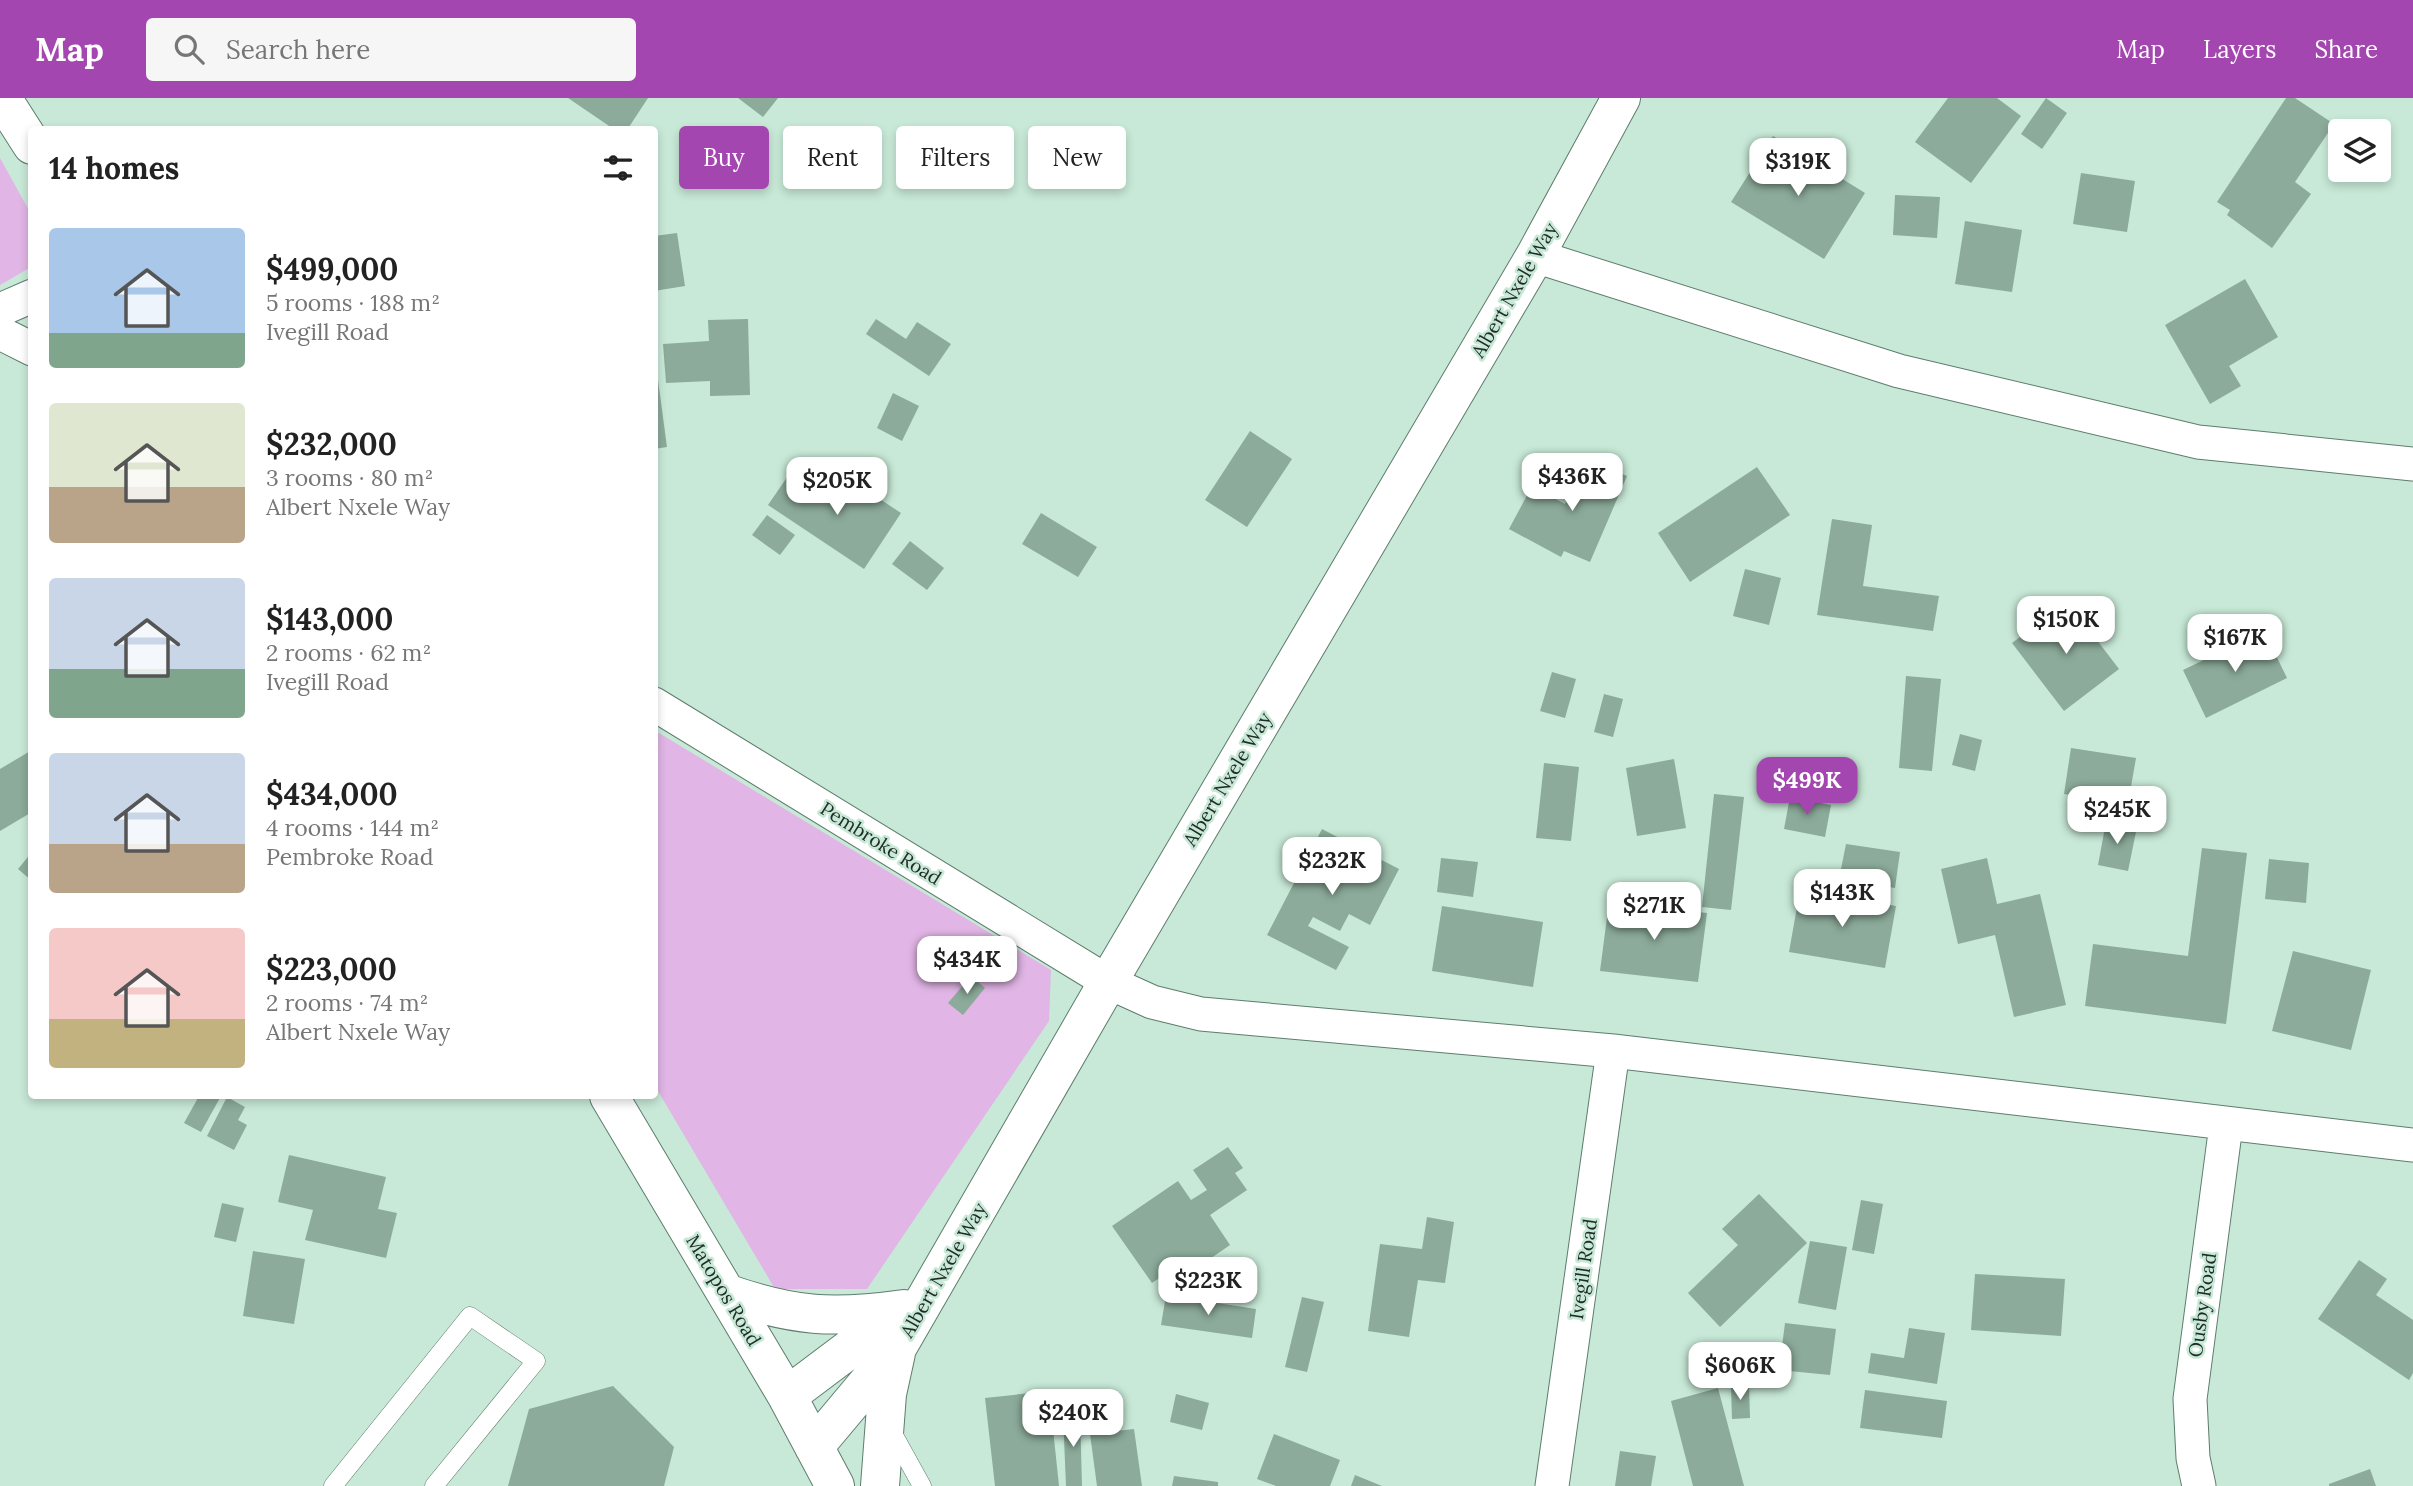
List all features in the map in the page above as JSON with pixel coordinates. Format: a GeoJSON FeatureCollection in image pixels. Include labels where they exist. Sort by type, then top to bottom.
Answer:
{"type":"FeatureCollection","features":[{"type":"Feature","properties":{"kind":"main road"},"geometry":{"type":"LineString","coordinates":[[2,98],[28,139]]}},
{"type":"Feature","properties":{"kind":"main road","name":"Albert Nxele Way"},"geometry":{"type":"LineString","coordinates":[[880,1486],[860,1380],[897,1348],[917,1300],[1108,982],[1535,256],[1621,98]]}},
{"type":"Feature","properties":{"kind":"main road","name":"Matopos Road"},"geometry":{"type":"LineString","coordinates":[[611,1099],[787,1395],[835,1486]]}},
{"type":"Feature","properties":{"kind":"main road"},"geometry":{"type":"LineString","coordinates":[[726,1293],[797,1314],[859,1315],[917,1300]]}},
{"type":"Feature","properties":{"kind":"main road"},"geometry":{"type":"LineString","coordinates":[[814,1447],[917,1300]]}},
{"type":"Feature","properties":{"kind":"main road"},"geometry":{"type":"LineString","coordinates":[[787,1395],[860,1380]]}},
{"type":"Feature","properties":{"kind":"street"},"geometry":{"type":"LineString","coordinates":[[1535,256],[1899,371],[1953,384],[2198,442],[2413,464]]}},
{"type":"Feature","properties":{"kind":"street"},"geometry":{"type":"LineString","coordinates":[[0,310],[28,298]]}},
{"type":"Feature","properties":{"kind":"street"},"geometry":{"type":"LineString","coordinates":[[0,333],[28,347]]}},
{"type":"Feature","properties":{"kind":"street","name":"Pembroke Road"},"geometry":{"type":"LineString","coordinates":[[658,706],[1108,982],[1152,1002],[1201,1014],[1613,1051],[2413,1145]]}},
{"type":"Feature","properties":{"kind":"street","name":"Ivegill Road"},"geometry":{"type":"LineString","coordinates":[[1552,1486],[1613,1051]]}},
{"type":"Feature","properties":{"kind":"street","name":"Ousby Road"},"geometry":{"type":"LineString","coordinates":[[2199,1486],[2193,1458],[2190,1399],[2226,1125]]}},
{"type":"Feature","properties":{"kind":"lane"},"geometry":{"type":"LineString","coordinates":[[333,1486],[470,1316],[536,1361],[434,1486]]}},
{"type":"Feature","properties":{"kind":"lane"},"geometry":{"type":"LineString","coordinates":[[860,1380],[922,1486]]}},
{"type":"Feature","properties":{"kind":"shaded area"},"geometry":{"type":"Polygon","coordinates":[[[0,158],[28,209],[28,269],[0,285],[0,158]]]}},
{"type":"Feature","properties":{"kind":"shaded area"},"geometry":{"type":"Polygon","coordinates":[[[658,732],[1051,970],[1049,1021],[867,1289],[775,1289],[658,1091],[658,732]]]}},
{"type":"Feature","properties":{"kind":"building"},"geometry":{"type":"Polygon","coordinates":[[[568,98],[648,98],[630,126],[609,126],[568,98]]]}},
{"type":"Feature","properties":{"kind":"building"},"geometry":{"type":"Polygon","coordinates":[[[738,98],[778,98],[763,117],[738,98]]]}},
{"type":"Feature","properties":{"kind":"building"},"geometry":{"type":"Polygon","coordinates":[[[1948,98],[1997,98],[2021,116],[1971,183],[1915,142],[1948,98]]]}},
{"type":"Feature","properties":{"kind":"building"},"geometry":{"type":"Polygon","coordinates":[[[2046,98],[2067,113],[2042,149],[2021,134],[2046,98]]]}},
{"type":"Feature","properties":{"kind":"building"},"geometry":{"type":"Polygon","coordinates":[[[2286,98],[2295,98],[2328,120],[2328,133],[2295,182],[2311,194],[2272,248],[2227,215],[2230,210],[2217,202],[2286,98]]]}},
{"type":"Feature","properties":{"kind":"building"},"geometry":{"type":"Polygon","coordinates":[[[1773,136],[1865,193],[1824,259],[1731,202],[1773,136]]]}},
{"type":"Feature","properties":{"kind":"building"},"geometry":{"type":"Polygon","coordinates":[[[2081,173],[2135,181],[2127,232],[2073,224],[2081,173]]]}},
{"type":"Feature","properties":{"kind":"building"},"geometry":{"type":"Polygon","coordinates":[[[1895,195],[1940,197],[1937,238],[1893,235],[1895,195]]]}},
{"type":"Feature","properties":{"kind":"building"},"geometry":{"type":"Polygon","coordinates":[[[1965,221],[2022,230],[2012,292],[1955,284],[1965,221]]]}},
{"type":"Feature","properties":{"kind":"building"},"geometry":{"type":"Polygon","coordinates":[[[677,233],[685,286],[658,290],[658,235],[677,233]]]}},
{"type":"Feature","properties":{"kind":"building"},"geometry":{"type":"Polygon","coordinates":[[[2245,279],[2278,337],[2229,366],[2241,386],[2210,404],[2165,325],[2245,279]]]}},
{"type":"Feature","properties":{"kind":"building"},"geometry":{"type":"Polygon","coordinates":[[[748,319],[750,395],[710,396],[710,381],[666,383],[663,344],[709,341],[708,320],[748,319]]]}},
{"type":"Feature","properties":{"kind":"building"},"geometry":{"type":"Polygon","coordinates":[[[876,319],[906,339],[917,322],[951,344],[929,376],[866,334],[876,319]]]}},
{"type":"Feature","properties":{"kind":"building"},"geometry":{"type":"Polygon","coordinates":[[[658,380],[667,447],[658,448],[658,380]]]}},
{"type":"Feature","properties":{"kind":"building"},"geometry":{"type":"Polygon","coordinates":[[[893,393],[919,406],[902,441],[877,428],[893,393]]]}},
{"type":"Feature","properties":{"kind":"building"},"geometry":{"type":"Polygon","coordinates":[[[1250,431],[1292,459],[1247,527],[1205,500],[1250,431]]]}},
{"type":"Feature","properties":{"kind":"building"},"geometry":{"type":"Polygon","coordinates":[[[1585,458],[1627,476],[1590,562],[1564,551],[1561,557],[1509,529],[1532,486],[1565,504],[1585,458]]]}},
{"type":"Feature","properties":{"kind":"building"},"geometry":{"type":"Polygon","coordinates":[[[1757,467],[1790,515],[1690,582],[1658,533],[1757,467]]]}},
{"type":"Feature","properties":{"kind":"building"},"geometry":{"type":"Polygon","coordinates":[[[792,470],[844,504],[857,484],[901,513],[864,569],[768,505],[792,470]]]}},
{"type":"Feature","properties":{"kind":"building"},"geometry":{"type":"Polygon","coordinates":[[[1041,513],[1097,547],[1078,577],[1022,544],[1041,513]]]}},
{"type":"Feature","properties":{"kind":"building"},"geometry":{"type":"Polygon","coordinates":[[[767,515],[795,535],[780,555],[752,535],[767,515]]]}},
{"type":"Feature","properties":{"kind":"building"},"geometry":{"type":"Polygon","coordinates":[[[1832,519],[1872,525],[1863,586],[1939,596],[1933,631],[1817,615],[1832,519]]]}},
{"type":"Feature","properties":{"kind":"building"},"geometry":{"type":"Polygon","coordinates":[[[910,541],[944,568],[927,590],[892,564],[910,541]]]}},
{"type":"Feature","properties":{"kind":"building"},"geometry":{"type":"Polygon","coordinates":[[[1745,569],[1781,578],[1769,625],[1733,616],[1745,569]]]}},
{"type":"Feature","properties":{"kind":"building"},"geometry":{"type":"Polygon","coordinates":[[[2067,601],[2119,669],[2064,711],[2012,643],[2067,601]]]}},
{"type":"Feature","properties":{"kind":"building"},"geometry":{"type":"Polygon","coordinates":[[[2264,631],[2287,678],[2206,718],[2183,670],[2264,631]]]}},
{"type":"Feature","properties":{"kind":"building"},"geometry":{"type":"Polygon","coordinates":[[[1552,672],[1576,679],[1565,718],[1540,711],[1552,672]]]}},
{"type":"Feature","properties":{"kind":"building"},"geometry":{"type":"Polygon","coordinates":[[[1906,676],[1941,679],[1932,771],[1899,768],[1906,676]]]}},
{"type":"Feature","properties":{"kind":"building"},"geometry":{"type":"Polygon","coordinates":[[[1604,694],[1623,699],[1613,737],[1594,732],[1604,694]]]}},
{"type":"Feature","properties":{"kind":"building"},"geometry":{"type":"Polygon","coordinates":[[[1960,734],[1982,740],[1975,771],[1952,765],[1960,734]]]}},
{"type":"Feature","properties":{"kind":"building"},"geometry":{"type":"Polygon","coordinates":[[[2071,748],[2136,758],[2128,804],[2064,794],[2071,748]]]}},
{"type":"Feature","properties":{"kind":"building"},"geometry":{"type":"Polygon","coordinates":[[[28,752],[28,814],[0,831],[0,769],[28,752]]]}},
{"type":"Feature","properties":{"kind":"building"},"geometry":{"type":"Polygon","coordinates":[[[1674,759],[1686,828],[1637,836],[1626,768],[1674,759]]]}},
{"type":"Feature","properties":{"kind":"building"},"geometry":{"type":"Polygon","coordinates":[[[1544,763],[1579,767],[1571,841],[1536,838],[1544,763]]]}},
{"type":"Feature","properties":{"kind":"building"},"geometry":{"type":"Polygon","coordinates":[[[1714,794],[1744,797],[1731,910],[1702,907],[1714,794]]]}},
{"type":"Feature","properties":{"kind":"building"},"geometry":{"type":"Polygon","coordinates":[[[1790,797],[1831,805],[1825,837],[1784,829],[1790,797]]]}},
{"type":"Feature","properties":{"kind":"building"},"geometry":{"type":"Polygon","coordinates":[[[2106,822],[2137,827],[2128,871],[2098,865],[2106,822]]]}},
{"type":"Feature","properties":{"kind":"building"},"geometry":{"type":"Polygon","coordinates":[[[1322,829],[1399,869],[1370,925],[1349,914],[1340,931],[1313,917],[1308,926],[1349,947],[1336,970],[1267,935],[1322,829]]]}},
{"type":"Feature","properties":{"kind":"building"},"geometry":{"type":"Polygon","coordinates":[[[1846,844],[1900,852],[1895,888],[1839,879],[1846,844]]]}},
{"type":"Feature","properties":{"kind":"building"},"geometry":{"type":"Polygon","coordinates":[[[2202,848],[2247,853],[2226,1024],[2085,1006],[2093,944],[2188,956],[2202,848]]]}},
{"type":"Feature","properties":{"kind":"building"},"geometry":{"type":"Polygon","coordinates":[[[28,857],[28,878],[18,869],[28,857]]]}},
{"type":"Feature","properties":{"kind":"building"},"geometry":{"type":"Polygon","coordinates":[[[1441,858],[1478,862],[1473,897],[1437,892],[1441,858]]]}},
{"type":"Feature","properties":{"kind":"building"},"geometry":{"type":"Polygon","coordinates":[[[1987,858],[1997,904],[2040,894],[2066,1005],[2014,1017],[1995,935],[1958,944],[1941,869],[1987,858]]]}},
{"type":"Feature","properties":{"kind":"building"},"geometry":{"type":"Polygon","coordinates":[[[2269,859],[2309,863],[2306,903],[2265,899],[2269,859]]]}},
{"type":"Feature","properties":{"kind":"building"},"geometry":{"type":"Polygon","coordinates":[[[1800,890],[1896,906],[1885,968],[1789,952],[1800,890]]]}},
{"type":"Feature","properties":{"kind":"building"},"geometry":{"type":"Polygon","coordinates":[[[1609,902],[1707,913],[1698,982],[1600,971],[1609,902]]]}},
{"type":"Feature","properties":{"kind":"building"},"geometry":{"type":"Polygon","coordinates":[[[1442,906],[1543,922],[1533,987],[1432,971],[1442,906]]]}},
{"type":"Feature","properties":{"kind":"building"},"geometry":{"type":"Polygon","coordinates":[[[2293,951],[2371,970],[2351,1050],[2272,1031],[2293,951]]]}},
{"type":"Feature","properties":{"kind":"building"},"geometry":{"type":"Polygon","coordinates":[[[971,976],[985,988],[963,1015],[948,1003],[971,976]]]}},
{"type":"Feature","properties":{"kind":"building"},"geometry":{"type":"Polygon","coordinates":[[[197,1099],[219,1099],[201,1132],[184,1123],[197,1099]]]}},
{"type":"Feature","properties":{"kind":"building"},"geometry":{"type":"Polygon","coordinates":[[[226,1099],[245,1107],[238,1120],[247,1125],[234,1150],[207,1136],[226,1099]]]}},
{"type":"Feature","properties":{"kind":"building"},"geometry":{"type":"Polygon","coordinates":[[[1228,1147],[1243,1168],[1235,1173],[1247,1190],[1210,1215],[1230,1245],[1178,1281],[1171,1270],[1152,1283],[1112,1226],[1178,1181],[1191,1200],[1207,1190],[1193,1170],[1228,1147]]]}},
{"type":"Feature","properties":{"kind":"building"},"geometry":{"type":"Polygon","coordinates":[[[289,1155],[386,1177],[378,1209],[397,1213],[386,1258],[305,1240],[313,1210],[278,1202],[289,1155]]]}},
{"type":"Feature","properties":{"kind":"building"},"geometry":{"type":"Polygon","coordinates":[[[1759,1194],[1807,1243],[1720,1327],[1688,1293],[1738,1245],[1722,1229],[1759,1194]]]}},
{"type":"Feature","properties":{"kind":"building"},"geometry":{"type":"Polygon","coordinates":[[[1861,1200],[1883,1204],[1874,1254],[1852,1250],[1861,1200]]]}},
{"type":"Feature","properties":{"kind":"building"},"geometry":{"type":"Polygon","coordinates":[[[222,1203],[244,1208],[236,1242],[214,1237],[222,1203]]]}},
{"type":"Feature","properties":{"kind":"building"},"geometry":{"type":"Polygon","coordinates":[[[1427,1217],[1454,1222],[1445,1283],[1418,1280],[1409,1337],[1368,1331],[1380,1244],[1422,1249],[1427,1217]]]}},
{"type":"Feature","properties":{"kind":"building"},"geometry":{"type":"Polygon","coordinates":[[[1810,1241],[1847,1247],[1836,1310],[1798,1303],[1810,1241]]]}},
{"type":"Feature","properties":{"kind":"building"},"geometry":{"type":"Polygon","coordinates":[[[253,1251],[305,1259],[294,1324],[243,1316],[253,1251]]]}},
{"type":"Feature","properties":{"kind":"building"},"geometry":{"type":"Polygon","coordinates":[[[2359,1260],[2387,1279],[2376,1295],[2413,1320],[2413,1373],[2409,1380],[2318,1319],[2359,1260]]]}},
{"type":"Feature","properties":{"kind":"building"},"geometry":{"type":"Polygon","coordinates":[[[1975,1274],[2065,1279],[2061,1336],[1971,1330],[1975,1274]]]}},
{"type":"Feature","properties":{"kind":"building"},"geometry":{"type":"Polygon","coordinates":[[[1166,1295],[1256,1309],[1252,1338],[1161,1325],[1166,1295]]]}},
{"type":"Feature","properties":{"kind":"building"},"geometry":{"type":"Polygon","coordinates":[[[1302,1297],[1324,1302],[1307,1372],[1285,1367],[1302,1297]]]}},
{"type":"Feature","properties":{"kind":"building"},"geometry":{"type":"Polygon","coordinates":[[[1785,1323],[1836,1329],[1830,1375],[1779,1370],[1785,1323]]]}},
{"type":"Feature","properties":{"kind":"building"},"geometry":{"type":"Polygon","coordinates":[[[1909,1328],[1945,1333],[1937,1384],[1868,1373],[1871,1353],[1904,1358],[1909,1328]]]}},
{"type":"Feature","properties":{"kind":"building"},"geometry":{"type":"Polygon","coordinates":[[[1749,1385],[1750,1418],[1732,1419],[1731,1386],[1749,1385]]]}},
{"type":"Feature","properties":{"kind":"building"},"geometry":{"type":"Polygon","coordinates":[[[613,1386],[674,1447],[664,1486],[508,1486],[529,1409],[613,1386]]]}},
{"type":"Feature","properties":{"kind":"building"},"geometry":{"type":"Polygon","coordinates":[[[1718,1388],[1744,1486],[1693,1486],[1671,1401],[1718,1388]]]}},
{"type":"Feature","properties":{"kind":"building"},"geometry":{"type":"Polygon","coordinates":[[[1865,1390],[1947,1401],[1942,1438],[1860,1428],[1865,1390]]]}},
{"type":"Feature","properties":{"kind":"building"},"geometry":{"type":"Polygon","coordinates":[[[1049,1391],[1059,1486],[995,1486],[985,1398],[1049,1391]]]}},
{"type":"Feature","properties":{"kind":"building"},"geometry":{"type":"Polygon","coordinates":[[[1176,1394],[1209,1403],[1202,1430],[1170,1422],[1176,1394]]]}},
{"type":"Feature","properties":{"kind":"building"},"geometry":{"type":"Polygon","coordinates":[[[1080,1413],[1082,1486],[1066,1486],[1063,1414],[1080,1413]]]}},
{"type":"Feature","properties":{"kind":"building"},"geometry":{"type":"Polygon","coordinates":[[[1134,1429],[1142,1486],[1097,1486],[1090,1434],[1134,1429]]]}},
{"type":"Feature","properties":{"kind":"building"},"geometry":{"type":"Polygon","coordinates":[[[1274,1434],[1340,1460],[1330,1486],[1276,1486],[1257,1479],[1274,1434]]]}},
{"type":"Feature","properties":{"kind":"building"},"geometry":{"type":"Polygon","coordinates":[[[1620,1451],[1656,1456],[1651,1486],[1615,1486],[1620,1451]]]}},
{"type":"Feature","properties":{"kind":"building"},"geometry":{"type":"Polygon","coordinates":[[[2370,1469],[2376,1486],[2329,1486],[2329,1484],[2370,1469]]]}},
{"type":"Feature","properties":{"kind":"building"},"geometry":{"type":"Polygon","coordinates":[[[1355,1475],[1382,1486],[1351,1486],[1355,1475]]]}},
{"type":"Feature","properties":{"kind":"building"},"geometry":{"type":"Polygon","coordinates":[[[1174,1476],[1218,1482],[1218,1486],[1172,1486],[1174,1476]]]}}]}
